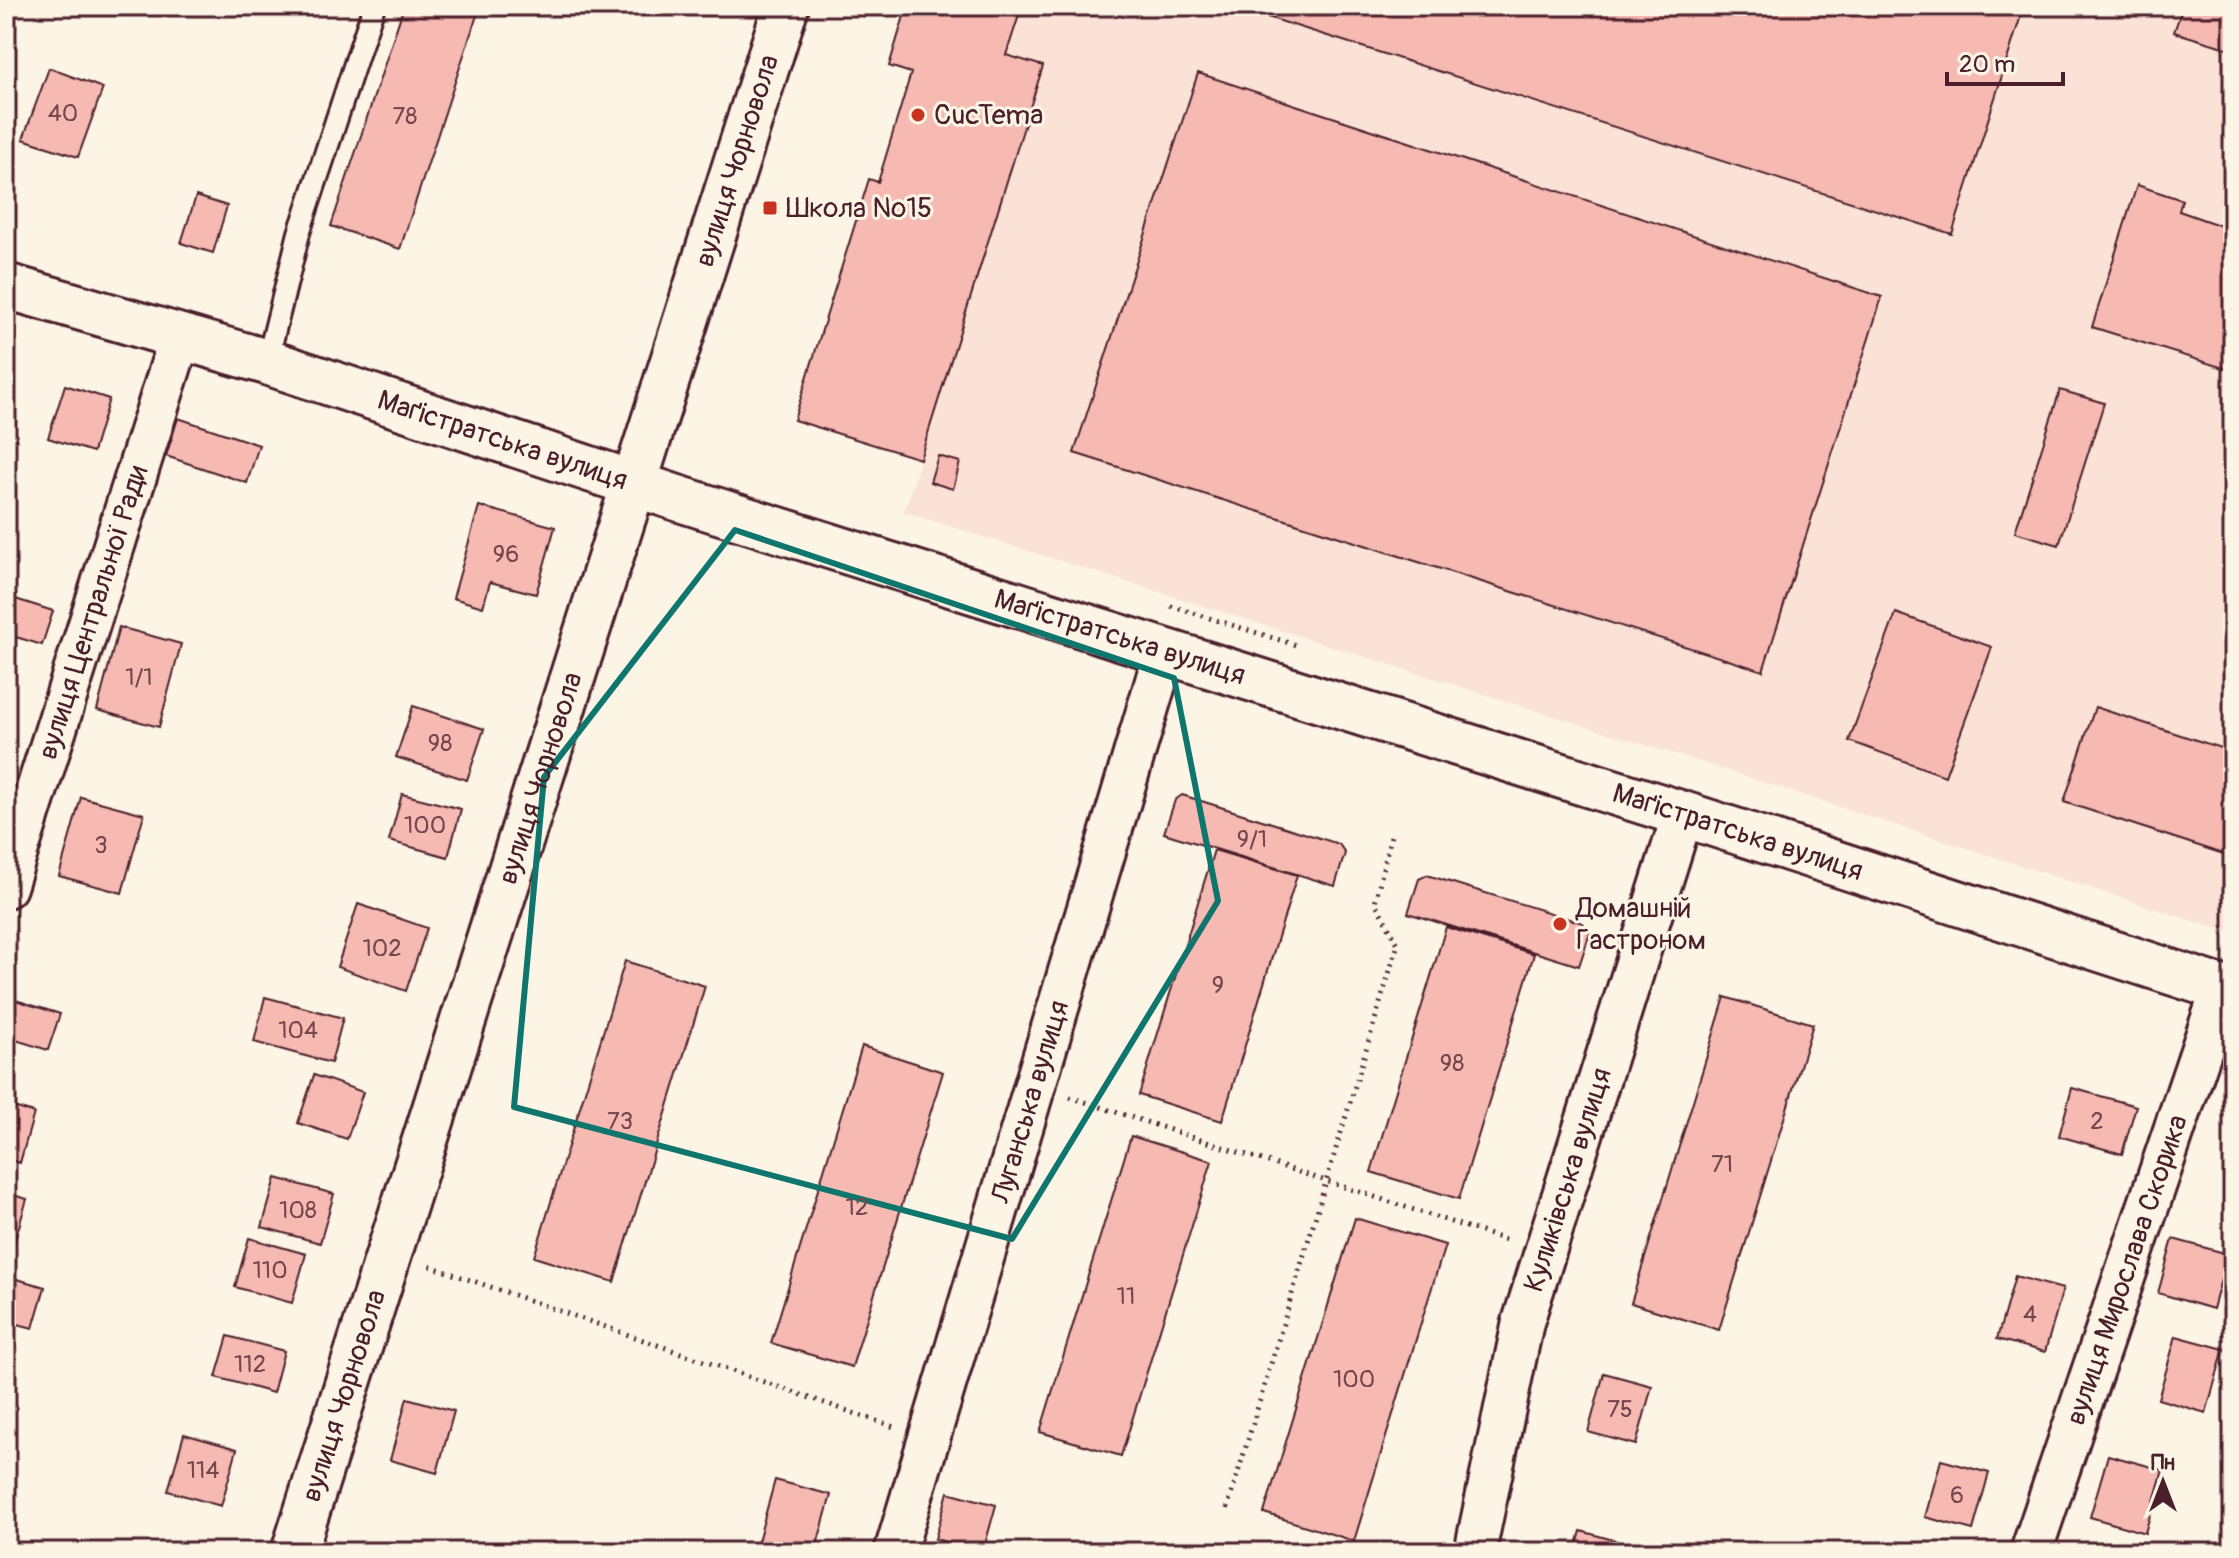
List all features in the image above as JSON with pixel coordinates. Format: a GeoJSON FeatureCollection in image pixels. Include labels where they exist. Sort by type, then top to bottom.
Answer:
{"type":"FeatureCollection","features":[{"type":"Feature","properties":{"kind":"street","name":"вулиця Чорновола"},"geometry":{"type":"LineString","coordinates":[[294,1552],[786,6]]}},
{"type":"Feature","properties":{"kind":"street","name":"Маґістратська вулиця"},"geometry":{"type":"LineString","coordinates":[[6,286],[267,362],[635,483],[1683,814],[2227,991]]}},
{"type":"Feature","properties":{"kind":"street","name":"вулиця Центральної Ради"},"geometry":{"type":"LineString","coordinates":[[6,887],[180,337]]}},
{"type":"Feature","properties":{"kind":"street","name":"Луганська вулиця"},"geometry":{"type":"LineString","coordinates":[[895,1552],[1165,651]]}},
{"type":"Feature","properties":{"kind":"street","name":"Куликівська вулиця"},"geometry":{"type":"LineString","coordinates":[[1475,1552],[1523,1322],[1683,814]]}},
{"type":"Feature","properties":{"kind":"street","name":"вулиця Мирослава Скорика"},"geometry":{"type":"LineString","coordinates":[[2031,1552],[2227,991]]}},
{"type":"Feature","properties":{"kind":"lane"},"geometry":{"type":"LineString","coordinates":[[267,362],[299,233],[374,6]]}},
{"type":"Feature","properties":{"kind":"path"},"geometry":{"type":"LineString","coordinates":[[1227,1509],[1398,944],[1375,902],[1392,831]]}},
{"type":"Feature","properties":{"kind":"path"},"geometry":{"type":"LineString","coordinates":[[1035,1085],[1545,1253]]}},
{"type":"Feature","properties":{"kind":"path"},"geometry":{"type":"LineString","coordinates":[[430,1266],[896,1428],[927,1447]]}},
{"type":"Feature","properties":{"kind":"highlighted area"},"geometry":{"type":"Polygon","coordinates":[[[735,530],[1174,678],[1218,901],[1012,1239],[514,1107],[544,777],[735,530]]]}},
{"type":"Feature","properties":{"kind":"shaded area"},"geometry":{"type":"Polygon","coordinates":[[[1022,6],[2233,6],[2233,934],[1706,764],[904,512],[1043,67],[1006,55],[1022,6]]]}},
{"type":"Feature","properties":{"kind":"building"},"geometry":{"type":"Polygon","coordinates":[[[404,6],[480,6],[400,249],[331,226],[404,6]]]}},
{"type":"Feature","properties":{"kind":"building"},"geometry":{"type":"Polygon","coordinates":[[[907,6],[1022,6],[1006,55],[1043,66],[920,459],[794,420],[869,179],[878,182],[911,73],[889,66],[907,6]]]}},
{"type":"Feature","properties":{"kind":"building"},"geometry":{"type":"Polygon","coordinates":[[[1233,6],[2024,6],[1952,234],[1233,6]]]}},
{"type":"Feature","properties":{"kind":"building"},"geometry":{"type":"Polygon","coordinates":[[[2183,6],[2233,6],[2233,50],[2174,32],[2183,6]]]}},
{"type":"Feature","properties":{"kind":"building"},"geometry":{"type":"Polygon","coordinates":[[[49,68],[103,88],[78,157],[23,139],[49,68]]]}},
{"type":"Feature","properties":{"kind":"building"},"geometry":{"type":"Polygon","coordinates":[[[1198,73],[1882,297],[1763,671],[1074,453],[1198,73]]]}},
{"type":"Feature","properties":{"kind":"building"},"geometry":{"type":"Polygon","coordinates":[[[2137,185],[2182,200],[2179,211],[2233,230],[2233,371],[2092,327],[2137,185]]]}},
{"type":"Feature","properties":{"kind":"building"},"geometry":{"type":"Polygon","coordinates":[[[196,196],[227,206],[213,253],[181,243],[196,196]]]}},
{"type":"Feature","properties":{"kind":"building"},"geometry":{"type":"Polygon","coordinates":[[[65,385],[109,399],[93,452],[48,438],[65,385]]]}},
{"type":"Feature","properties":{"kind":"building"},"geometry":{"type":"Polygon","coordinates":[[[2060,390],[2104,403],[2059,545],[2015,532],[2060,390]]]}},
{"type":"Feature","properties":{"kind":"building"},"geometry":{"type":"Polygon","coordinates":[[[178,418],[259,445],[247,483],[166,456],[178,418]]]}},
{"type":"Feature","properties":{"kind":"building"},"geometry":{"type":"Polygon","coordinates":[[[938,456],[960,462],[953,489],[930,482],[938,456]]]}},
{"type":"Feature","properties":{"kind":"building"},"geometry":{"type":"Polygon","coordinates":[[[479,506],[555,527],[536,594],[490,582],[483,607],[453,598],[479,506]]]}},
{"type":"Feature","properties":{"kind":"building"},"geometry":{"type":"Polygon","coordinates":[[[6,596],[53,611],[42,645],[6,634],[6,596]]]}},
{"type":"Feature","properties":{"kind":"building"},"geometry":{"type":"Polygon","coordinates":[[[1896,613],[1992,647],[1945,776],[1849,741],[1896,613]]]}},
{"type":"Feature","properties":{"kind":"building"},"geometry":{"type":"Polygon","coordinates":[[[119,627],[181,644],[159,727],[97,710],[119,627]]]}},
{"type":"Feature","properties":{"kind":"building"},"geometry":{"type":"Polygon","coordinates":[[[413,706],[484,729],[467,780],[396,757],[413,706]]]}},
{"type":"Feature","properties":{"kind":"building"},"geometry":{"type":"Polygon","coordinates":[[[2095,707],[2233,752],[2233,857],[2064,802],[2095,707]]]}},
{"type":"Feature","properties":{"kind":"building"},"geometry":{"type":"Polygon","coordinates":[[[402,794],[461,809],[448,857],[389,841],[402,794]]]}},
{"type":"Feature","properties":{"kind":"building"},"geometry":{"type":"Polygon","coordinates":[[[1182,795],[1339,844],[1345,853],[1335,886],[1164,833],[1175,800],[1182,795]]]}},
{"type":"Feature","properties":{"kind":"building"},"geometry":{"type":"Polygon","coordinates":[[[81,797],[144,814],[122,893],[59,876],[81,797]]]}},
{"type":"Feature","properties":{"kind":"building"},"geometry":{"type":"Polygon","coordinates":[[[1214,850],[1297,875],[1222,1121],[1139,1095],[1214,850]]]}},
{"type":"Feature","properties":{"kind":"building"},"geometry":{"type":"Polygon","coordinates":[[[1427,875],[1583,923],[1590,933],[1579,966],[1408,913],[1419,879],[1427,875]]]}},
{"type":"Feature","properties":{"kind":"building"},"geometry":{"type":"Polygon","coordinates":[[[358,904],[427,928],[406,991],[337,967],[358,904]]]}},
{"type":"Feature","properties":{"kind":"building"},"geometry":{"type":"Polygon","coordinates":[[[1446,927],[1534,954],[1459,1199],[1371,1172],[1446,927]]]}},
{"type":"Feature","properties":{"kind":"building"},"geometry":{"type":"Polygon","coordinates":[[[625,961],[705,986],[614,1282],[534,1257],[625,961]]]}},
{"type":"Feature","properties":{"kind":"building"},"geometry":{"type":"Polygon","coordinates":[[[6,997],[60,1014],[48,1050],[6,1037],[6,997]]]}},
{"type":"Feature","properties":{"kind":"building"},"geometry":{"type":"Polygon","coordinates":[[[265,997],[343,1018],[331,1063],[254,1042],[265,997]]]}},
{"type":"Feature","properties":{"kind":"building"},"geometry":{"type":"Polygon","coordinates":[[[1725,997],[1813,1024],[1719,1330],[1631,1303],[1725,997]]]}},
{"type":"Feature","properties":{"kind":"building"},"geometry":{"type":"Polygon","coordinates":[[[862,1046],[943,1072],[852,1367],[771,1343],[862,1046]]]}},
{"type":"Feature","properties":{"kind":"building"},"geometry":{"type":"Polygon","coordinates":[[[314,1075],[363,1092],[347,1139],[298,1123],[314,1075]]]}},
{"type":"Feature","properties":{"kind":"building"},"geometry":{"type":"Polygon","coordinates":[[[2072,1088],[2136,1106],[2122,1154],[2059,1136],[2072,1088]]]}},
{"type":"Feature","properties":{"kind":"building"},"geometry":{"type":"Polygon","coordinates":[[[6,1105],[34,1113],[20,1163],[6,1159],[6,1105]]]}},
{"type":"Feature","properties":{"kind":"building"},"geometry":{"type":"Polygon","coordinates":[[[1131,1136],[1212,1161],[1121,1456],[1040,1432],[1131,1136]]]}},
{"type":"Feature","properties":{"kind":"building"},"geometry":{"type":"Polygon","coordinates":[[[276,1178],[334,1194],[320,1243],[262,1227],[276,1178]]]}},
{"type":"Feature","properties":{"kind":"building"},"geometry":{"type":"Polygon","coordinates":[[[6,1193],[27,1199],[11,1254],[6,1252],[6,1193]]]}},
{"type":"Feature","properties":{"kind":"building"},"geometry":{"type":"Polygon","coordinates":[[[1355,1218],[1445,1245],[1354,1541],[1264,1513],[1355,1218]]]}},
{"type":"Feature","properties":{"kind":"building"},"geometry":{"type":"Polygon","coordinates":[[[249,1238],[306,1254],[292,1303],[235,1287],[249,1238]]]}},
{"type":"Feature","properties":{"kind":"building"},"geometry":{"type":"Polygon","coordinates":[[[2173,1239],[2228,1254],[2213,1309],[2158,1293],[2173,1239]]]}},
{"type":"Feature","properties":{"kind":"building"},"geometry":{"type":"Polygon","coordinates":[[[6,1276],[45,1287],[33,1328],[6,1321],[6,1276]]]}},
{"type":"Feature","properties":{"kind":"building"},"geometry":{"type":"Polygon","coordinates":[[[2015,1276],[2063,1289],[2045,1352],[1997,1339],[2015,1276]]]}},
{"type":"Feature","properties":{"kind":"building"},"geometry":{"type":"Polygon","coordinates":[[[228,1336],[284,1351],[273,1393],[216,1377],[228,1336]]]}},
{"type":"Feature","properties":{"kind":"building"},"geometry":{"type":"Polygon","coordinates":[[[2176,1336],[2224,1349],[2206,1413],[2158,1399],[2176,1336]]]}},
{"type":"Feature","properties":{"kind":"building"},"geometry":{"type":"Polygon","coordinates":[[[1604,1373],[1652,1386],[1636,1445],[1588,1432],[1604,1373]]]}},
{"type":"Feature","properties":{"kind":"building"},"geometry":{"type":"Polygon","coordinates":[[[407,1398],[454,1411],[437,1473],[390,1460],[407,1398]]]}},
{"type":"Feature","properties":{"kind":"building"},"geometry":{"type":"Polygon","coordinates":[[[184,1434],[237,1449],[221,1506],[168,1491],[184,1434]]]}},
{"type":"Feature","properties":{"kind":"building"},"geometry":{"type":"Polygon","coordinates":[[[2108,1455],[2163,1470],[2145,1533],[2090,1517],[2108,1455]]]}},
{"type":"Feature","properties":{"kind":"building"},"geometry":{"type":"Polygon","coordinates":[[[1941,1460],[1989,1473],[1973,1530],[1925,1517],[1941,1460]]]}},
{"type":"Feature","properties":{"kind":"building"},"geometry":{"type":"Polygon","coordinates":[[[775,1480],[831,1495],[815,1552],[755,1552],[775,1480]]]}},
{"type":"Feature","properties":{"kind":"building"},"geometry":{"type":"Polygon","coordinates":[[[948,1492],[996,1505],[983,1552],[935,1539],[948,1492]]]}},
{"type":"Feature","properties":{"kind":"building"},"geometry":{"type":"Polygon","coordinates":[[[1581,1531],[1624,1543],[1621,1552],[1575,1552],[1581,1531]]]}},
{"type":"Feature","properties":{"kind":"place","name":"CucTema"},"geometry":{"type":"Point","coordinates":[918,115]}},
{"type":"Feature","properties":{"kind":"place","name":"Школа №15"},"geometry":{"type":"Point","coordinates":[770,208]}},
{"type":"Feature","properties":{"kind":"place","name":"Домашній Гастроном"},"geometry":{"type":"Point","coordinates":[1560,924]}}]}
